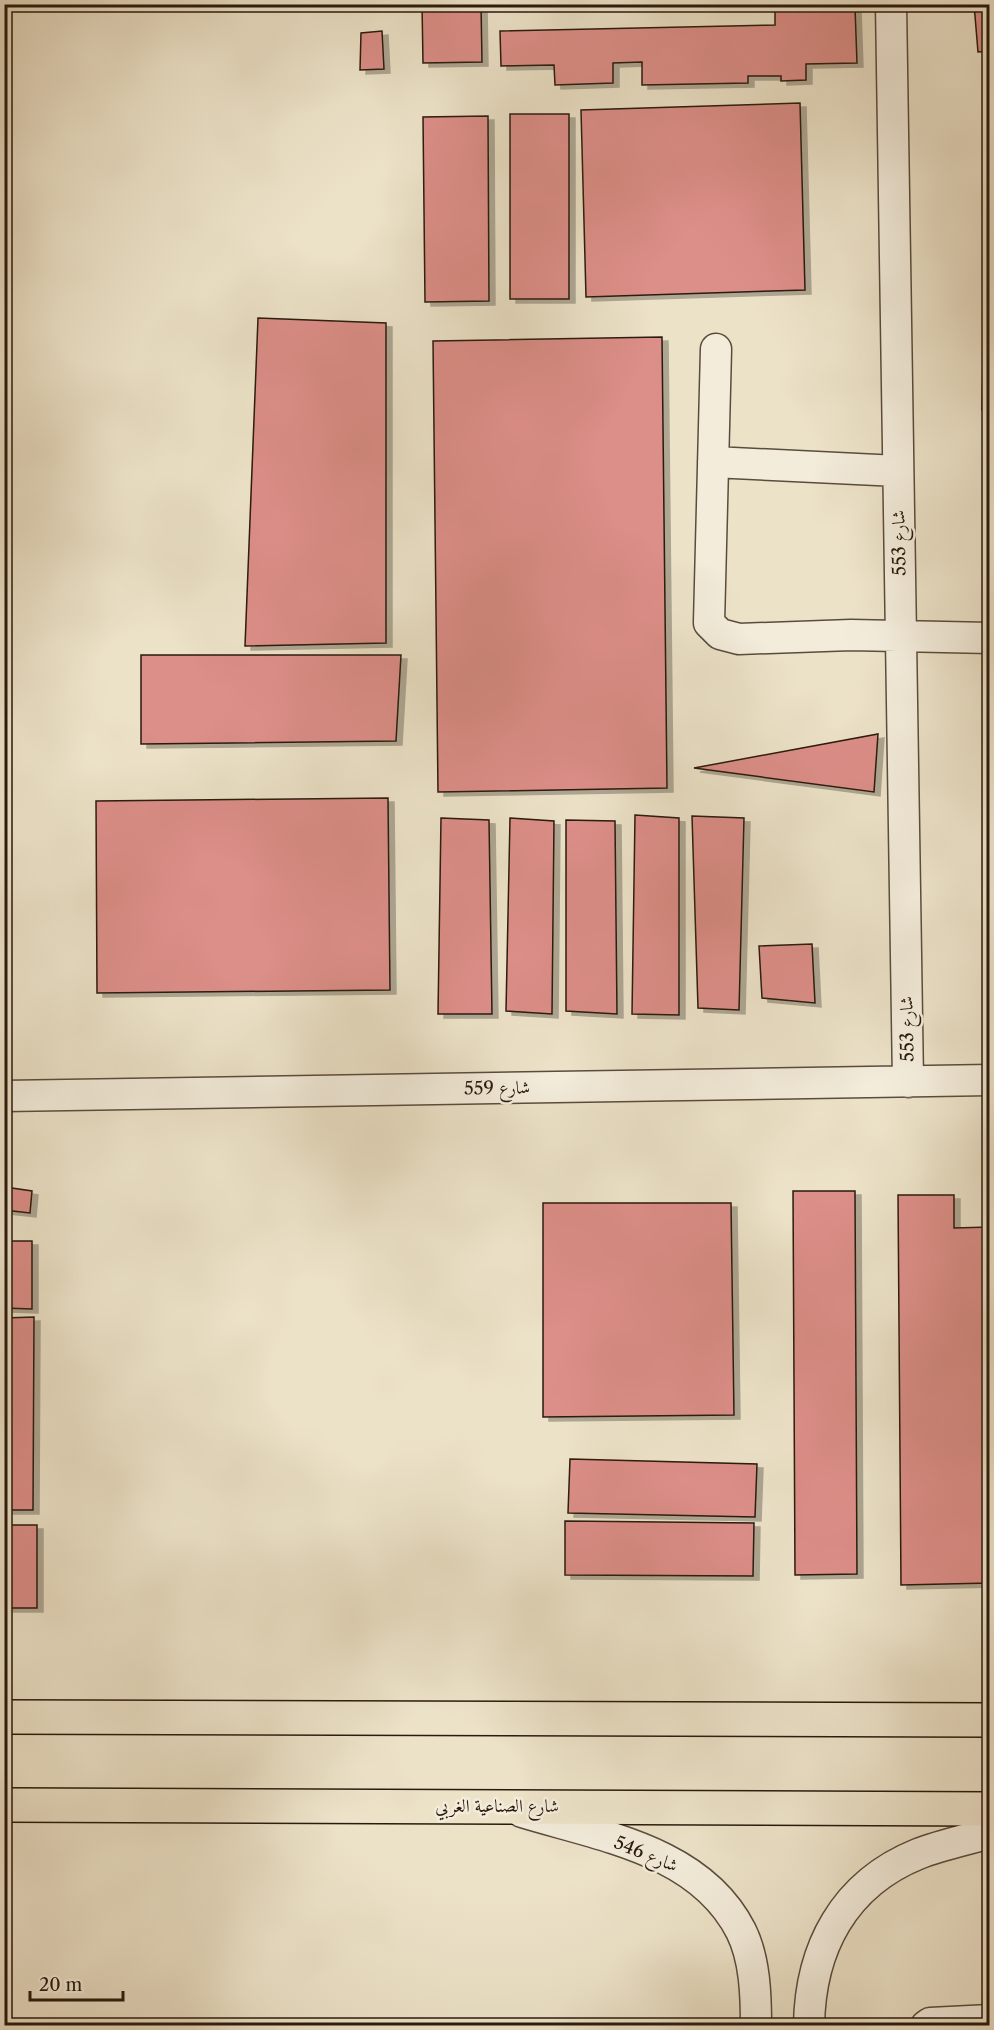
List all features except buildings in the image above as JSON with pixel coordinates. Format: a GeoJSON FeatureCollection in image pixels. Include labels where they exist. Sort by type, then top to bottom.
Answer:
{"type":"FeatureCollection","features":[{"type":"Feature","properties":{"kind":"main road"},"geometry":{"type":"LineString","coordinates":[[4,1717],[990,1720]]}},
{"type":"Feature","properties":{"kind":"main road","name":"شارع الصناعية الغربي"},"geometry":{"type":"LineString","coordinates":[[4,1805],[990,1809]]}},
{"type":"Feature","properties":{"kind":"street","name":"شارع 553"},"geometry":{"type":"LineString","coordinates":[[891,4],[908,1082]]}},
{"type":"Feature","properties":{"kind":"street"},"geometry":{"type":"LineString","coordinates":[[716,349],[709,623],[720,634],[789,651],[901,636],[990,638]]}},
{"type":"Feature","properties":{"kind":"street"},"geometry":{"type":"LineString","coordinates":[[713,462],[898,471]]}},
{"type":"Feature","properties":{"kind":"street","name":"شارع 559"},"geometry":{"type":"LineString","coordinates":[[4,1096],[990,1080]]}},
{"type":"Feature","properties":{"kind":"street","name":"شارع 546"},"geometry":{"type":"LineString","coordinates":[[505,1806],[643,1849],[682,1867],[716,1895],[741,1931],[753,1972],[756,2025]]}},
{"type":"Feature","properties":{"kind":"street"},"geometry":{"type":"LineString","coordinates":[[809,2025],[812,1980],[825,1939],[849,1902],[880,1874],[918,1854],[990,1833]]}},
{"type":"Feature","properties":{"kind":"street"},"geometry":{"type":"LineString","coordinates":[[926,2025],[990,2020]]}}]}
